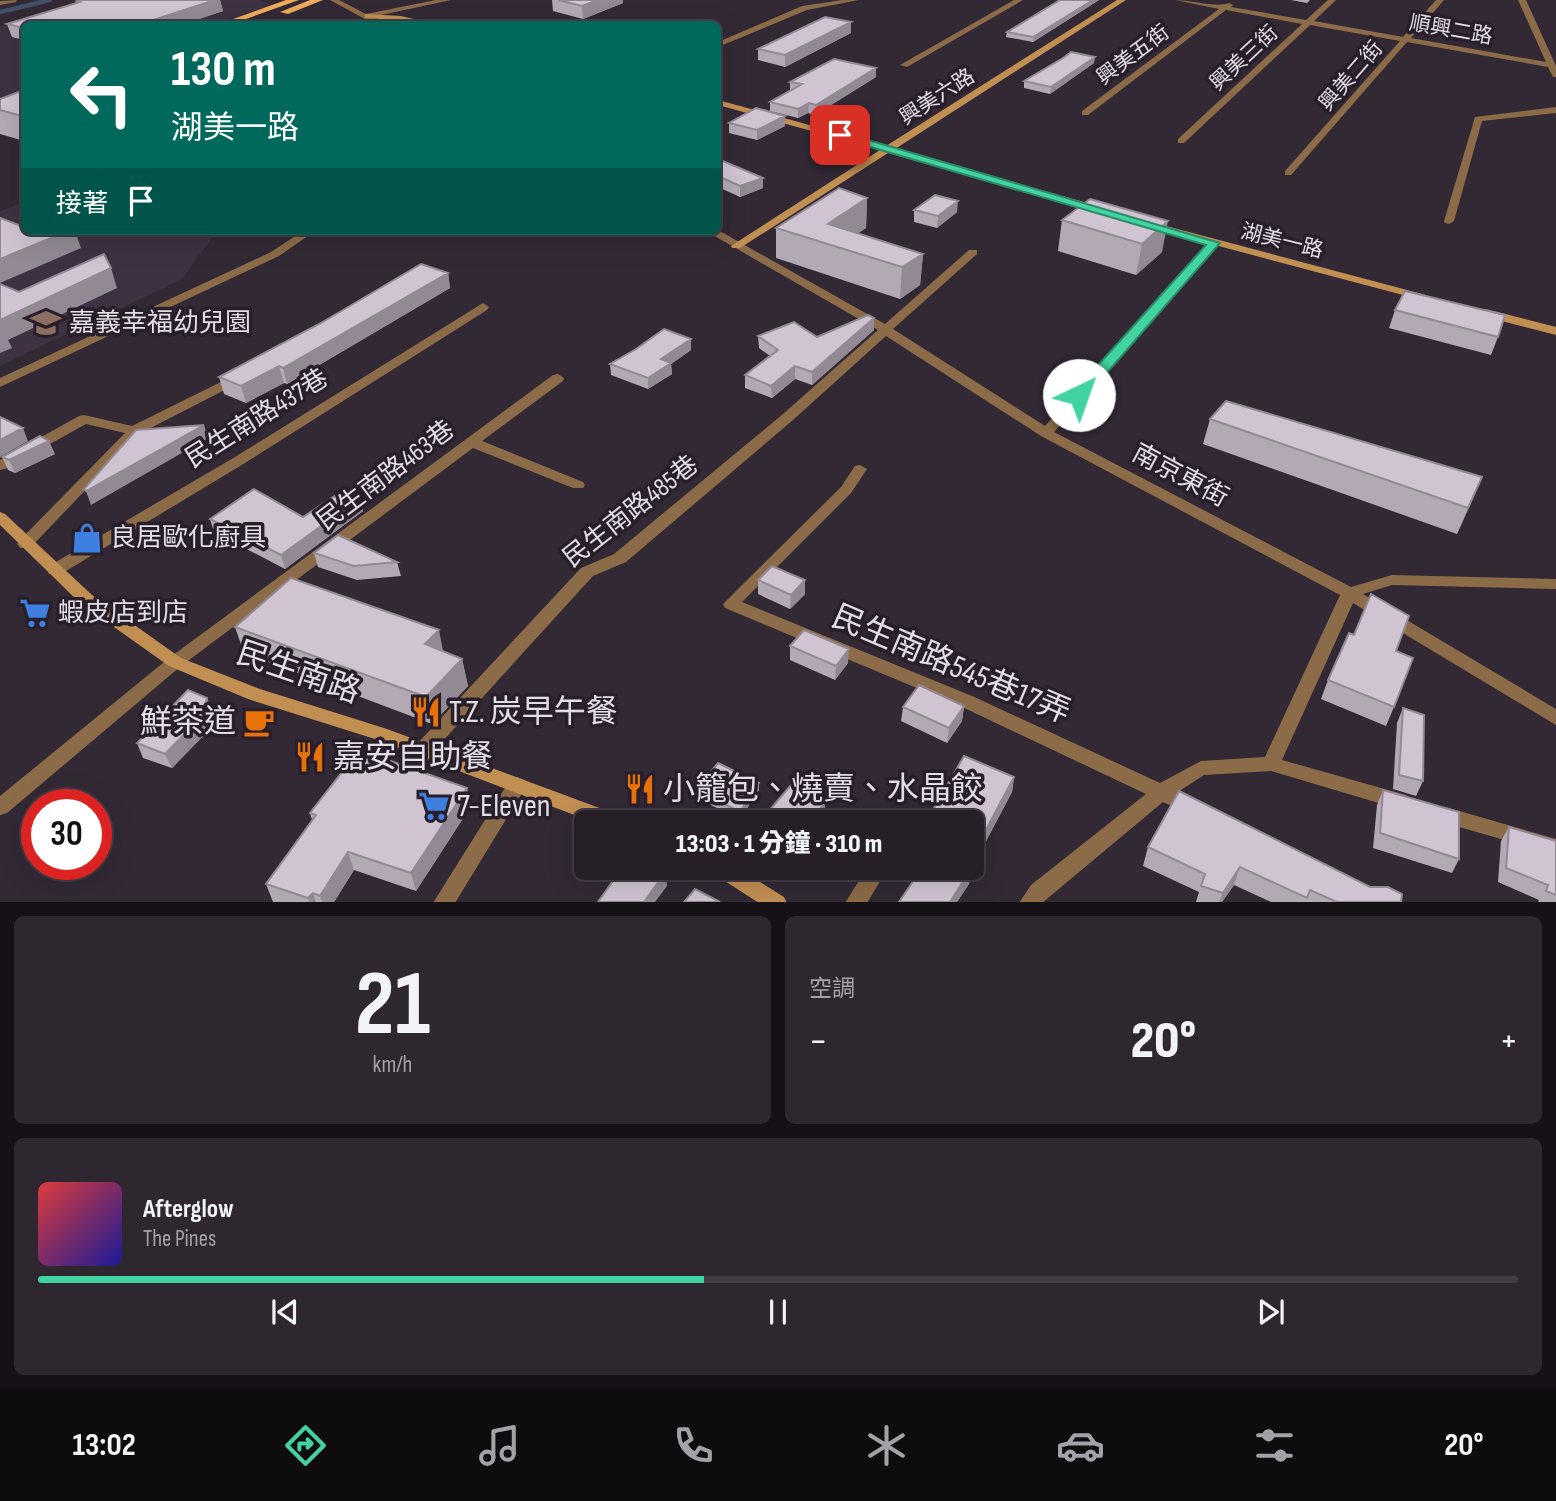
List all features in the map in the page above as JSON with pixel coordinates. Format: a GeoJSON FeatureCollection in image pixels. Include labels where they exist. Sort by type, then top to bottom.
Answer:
{"type":"FeatureCollection","features":[{"type":"Feature","properties":{"kind":"main road"},"geometry":{"type":"LineString","coordinates":[[233,21],[295,0]]}},
{"type":"Feature","properties":{"kind":"main road"},"geometry":{"type":"LineString","coordinates":[[258,21],[319,0]]}},
{"type":"Feature","properties":{"kind":"street"},"geometry":{"type":"LineString","coordinates":[[0,3],[13,0]]}},
{"type":"Feature","properties":{"kind":"street"},"geometry":{"type":"LineString","coordinates":[[334,0],[375,21]]}},
{"type":"Feature","properties":{"kind":"street"},"geometry":{"type":"LineString","coordinates":[[368,16],[447,0]]}},
{"type":"Feature","properties":{"kind":"street"},"geometry":{"type":"LineString","coordinates":[[721,44],[804,8],[855,0]]}},
{"type":"Feature","properties":{"kind":"street"},"geometry":{"type":"LineString","coordinates":[[904,65],[1019,0]]}},
{"type":"Feature","properties":{"kind":"street","name":"興美六路"},"geometry":{"type":"LineString","coordinates":[[736,246],[1122,0]]}},
{"type":"Feature","properties":{"kind":"street","name":"順興二路"},"geometry":{"type":"LineString","coordinates":[[1179,0],[1551,65]]}},
{"type":"Feature","properties":{"kind":"street","name":"興美五街"},"geometry":{"type":"LineString","coordinates":[[1084,113],[1235,0]]}},
{"type":"Feature","properties":{"kind":"street","name":"興美三街"},"geometry":{"type":"LineString","coordinates":[[1181,141],[1332,0]]}},
{"type":"Feature","properties":{"kind":"street","name":"興美二街"},"geometry":{"type":"LineString","coordinates":[[1288,173],[1440,0]]}},
{"type":"Feature","properties":{"kind":"street"},"geometry":{"type":"LineString","coordinates":[[1522,0],[1556,75]]}},
{"type":"Feature","properties":{"kind":"street"},"geometry":{"type":"LineString","coordinates":[[368,16],[416,21]]}},
{"type":"Feature","properties":{"kind":"street"},"geometry":{"type":"LineString","coordinates":[[721,103],[889,148],[1110,213]]}},
{"type":"Feature","properties":{"kind":"street"},"geometry":{"type":"LineString","coordinates":[[1449,221],[1478,119],[1556,110]]}},
{"type":"Feature","properties":{"kind":"street","name":"湖美一路"},"geometry":{"type":"LineString","coordinates":[[1136,221],[1438,301]]}},
{"type":"Feature","properties":{"kind":"street"},"geometry":{"type":"LineString","coordinates":[[0,383],[275,254],[304,235]]}},
{"type":"Feature","properties":{"kind":"street","name":"南京東街"},"geometry":{"type":"LineString","coordinates":[[718,235],[886,330],[1046,433],[1349,593],[1556,718]]}},
{"type":"Feature","properties":{"kind":"street"},"geometry":{"type":"LineString","coordinates":[[1046,433],[1214,243]]}},
{"type":"Feature","properties":{"kind":"street","name":"民生南路485巷"},"geometry":{"type":"LineString","coordinates":[[423,750],[587,572],[620,558],[788,417],[973,253]]}},
{"type":"Feature","properties":{"kind":"street","name":"民生南路437巷"},"geometry":{"type":"LineString","coordinates":[[55,570],[240,460],[483,307]]}},
{"type":"Feature","properties":{"kind":"street"},"geometry":{"type":"LineString","coordinates":[[1477,311],[1556,331]]}},
{"type":"Feature","properties":{"kind":"street"},"geometry":{"type":"LineString","coordinates":[[25,544],[134,431],[249,372]]}},
{"type":"Feature","properties":{"kind":"street","name":"民生南路463巷"},"geometry":{"type":"LineString","coordinates":[[0,807],[175,662],[558,378]]}},
{"type":"Feature","properties":{"kind":"street"},"geometry":{"type":"LineString","coordinates":[[0,466],[84,419],[134,431]]}},
{"type":"Feature","properties":{"kind":"street"},"geometry":{"type":"LineString","coordinates":[[472,442],[578,485]]}},
{"type":"Feature","properties":{"kind":"street","name":"民生南路545巷17弄"},"geometry":{"type":"LineString","coordinates":[[860,469],[837,499],[732,604],[966,701],[1162,792]]}},
{"type":"Feature","properties":{"kind":"street","name":"民生南路"},"geometry":{"type":"LineString","coordinates":[[0,517],[25,544],[86,599],[175,662],[254,694],[423,750],[582,810]]}},
{"type":"Feature","properties":{"kind":"street"},"geometry":{"type":"LineString","coordinates":[[1271,764],[1349,593],[1392,580],[1556,584]]}},
{"type":"Feature","properties":{"kind":"street"},"geometry":{"type":"LineString","coordinates":[[1029,902],[1038,891],[1162,792],[1201,768],[1271,764],[1556,847]]}},
{"type":"Feature","properties":{"kind":"street"},"geometry":{"type":"LineString","coordinates":[[443,902],[516,785]]}},
{"type":"Feature","properties":{"kind":"street"},"geometry":{"type":"LineString","coordinates":[[1162,792],[1211,816]]}},
{"type":"Feature","properties":{"kind":"street"},"geometry":{"type":"LineString","coordinates":[[741,880],[777,902]]}},
{"type":"Feature","properties":{"kind":"street"},"geometry":{"type":"LineString","coordinates":[[855,902],[870,880]]}},
{"type":"Feature","properties":{"kind":"shaded area"},"geometry":{"type":"Polygon","coordinates":[[[112,0],[259,0],[272,5],[223,21],[22,21],[112,0]]]}},
{"type":"Feature","properties":{"kind":"shaded area"},"geometry":{"type":"Polygon","coordinates":[[[21,21],[21,91],[0,98],[0,26],[21,21]]]}},
{"type":"Feature","properties":{"kind":"shaded area","name":"嘉義幸福幼兒園"},"geometry":{"type":"Polygon","coordinates":[[[21,203],[21,235],[214,235],[182,279],[0,366],[0,211],[21,203]]]}},
{"type":"Feature","properties":{"kind":"building"},"geometry":{"type":"Polygon","coordinates":[[[215,0],[150,21],[21,21],[21,27],[7,24],[80,2],[77,1],[215,0]]]}},
{"type":"Feature","properties":{"kind":"building"},"geometry":{"type":"Polygon","coordinates":[[[558,0],[598,0],[582,6],[558,0]]]}},
{"type":"Feature","properties":{"kind":"building"},"geometry":{"type":"Polygon","coordinates":[[[1060,0],[1093,0],[1033,37],[1007,32],[1060,0]]]}},
{"type":"Feature","properties":{"kind":"building"},"geometry":{"type":"Polygon","coordinates":[[[825,17],[851,22],[785,55],[758,49],[825,17]]]}},
{"type":"Feature","properties":{"kind":"building"},"geometry":{"type":"Polygon","coordinates":[[[1071,52],[1095,57],[1051,87],[1024,81],[1063,58],[1071,52]]]}},
{"type":"Feature","properties":{"kind":"building"},"geometry":{"type":"Polygon","coordinates":[[[834,59],[876,68],[816,105],[809,103],[798,109],[770,102],[802,84],[790,82],[834,59]]]}},
{"type":"Feature","properties":{"kind":"building"},"geometry":{"type":"Polygon","coordinates":[[[21,91],[21,116],[0,110],[0,99],[21,91]]]}},
{"type":"Feature","properties":{"kind":"building"},"geometry":{"type":"Polygon","coordinates":[[[756,108],[785,116],[757,130],[729,123],[756,108]]]}},
{"type":"Feature","properties":{"kind":"building"},"geometry":{"type":"Polygon","coordinates":[[[721,160],[763,178],[740,186],[721,177],[721,160]]]}},
{"type":"Feature","properties":{"kind":"building"},"geometry":{"type":"Polygon","coordinates":[[[839,188],[867,198],[828,224],[923,254],[902,267],[776,228],[839,188]]]}},
{"type":"Feature","properties":{"kind":"building"},"geometry":{"type":"Polygon","coordinates":[[[935,195],[958,201],[938,216],[914,210],[935,195]]]}},
{"type":"Feature","properties":{"kind":"building"},"geometry":{"type":"Polygon","coordinates":[[[1090,199],[1168,221],[1142,244],[1062,220],[1090,199]]]}},
{"type":"Feature","properties":{"kind":"building"},"geometry":{"type":"Polygon","coordinates":[[[0,218],[21,226],[21,235],[58,235],[0,259],[0,218]]]}},
{"type":"Feature","properties":{"kind":"building"},"geometry":{"type":"Polygon","coordinates":[[[104,254],[111,268],[0,320],[0,284],[19,292],[104,254]]]}},
{"type":"Feature","properties":{"kind":"building"},"geometry":{"type":"Polygon","coordinates":[[[421,264],[448,273],[283,368],[279,366],[241,386],[219,377],[321,323],[421,264]]]}},
{"type":"Feature","properties":{"kind":"building"},"geometry":{"type":"Polygon","coordinates":[[[1405,291],[1505,315],[1498,337],[1395,310],[1405,291]]]}},
{"type":"Feature","properties":{"kind":"building"},"geometry":{"type":"Polygon","coordinates":[[[868,315],[874,318],[812,372],[795,366],[771,386],[745,375],[778,350],[758,336],[794,322],[817,337],[868,315]]]}},
{"type":"Feature","properties":{"kind":"building"},"geometry":{"type":"Polygon","coordinates":[[[664,329],[691,339],[661,359],[671,363],[648,378],[610,364],[636,349],[664,329]]]}},
{"type":"Feature","properties":{"kind":"building"},"geometry":{"type":"Polygon","coordinates":[[[1226,401],[1482,477],[1468,508],[1210,419],[1226,401]]]}},
{"type":"Feature","properties":{"kind":"building"},"geometry":{"type":"Polygon","coordinates":[[[0,417],[23,428],[0,440],[0,417]]]}},
{"type":"Feature","properties":{"kind":"building"},"geometry":{"type":"Polygon","coordinates":[[[204,425],[86,491],[84,489],[136,430],[204,425]]]}},
{"type":"Feature","properties":{"kind":"building"},"geometry":{"type":"Polygon","coordinates":[[[40,436],[49,441],[9,460],[2,457],[40,436]]]}},
{"type":"Feature","properties":{"kind":"building"},"geometry":{"type":"Polygon","coordinates":[[[254,489],[303,517],[344,490],[360,498],[281,555],[210,519],[254,489]]]}},
{"type":"Feature","properties":{"kind":"building"},"geometry":{"type":"Polygon","coordinates":[[[338,535],[397,562],[354,566],[314,553],[338,535]]]}},
{"type":"Feature","properties":{"kind":"building"},"geometry":{"type":"Polygon","coordinates":[[[772,566],[805,580],[791,595],[758,580],[772,566]]]}},
{"type":"Feature","properties":{"kind":"building"},"geometry":{"type":"Polygon","coordinates":[[[291,578],[439,630],[425,644],[462,659],[426,697],[235,627],[291,578]]]}},
{"type":"Feature","properties":{"kind":"building"},"geometry":{"type":"Polygon","coordinates":[[[1371,594],[1409,616],[1396,651],[1413,658],[1394,707],[1328,680],[1349,633],[1354,635],[1371,594]]]}},
{"type":"Feature","properties":{"kind":"building"},"geometry":{"type":"Polygon","coordinates":[[[804,630],[849,649],[836,666],[790,646],[804,630]]]}},
{"type":"Feature","properties":{"kind":"building"},"geometry":{"type":"Polygon","coordinates":[[[919,685],[964,706],[949,728],[903,707],[919,685]]]}},
{"type":"Feature","properties":{"kind":"building"},"geometry":{"type":"Polygon","coordinates":[[[188,690],[207,698],[202,716],[165,754],[137,743],[188,690]]]}},
{"type":"Feature","properties":{"kind":"building"},"geometry":{"type":"Polygon","coordinates":[[[1403,708],[1424,715],[1423,781],[1399,775],[1403,708]]]}},
{"type":"Feature","properties":{"kind":"building"},"geometry":{"type":"Polygon","coordinates":[[[371,754],[467,788],[411,873],[348,852],[320,896],[313,893],[308,898],[266,884],[316,815],[310,813],[350,762],[371,754]]]}},
{"type":"Feature","properties":{"kind":"building"},"geometry":{"type":"Polygon","coordinates":[[[964,756],[1014,777],[984,834],[984,810],[933,810],[964,756]]]}},
{"type":"Feature","properties":{"kind":"building"},"geometry":{"type":"Polygon","coordinates":[[[718,763],[759,783],[741,810],[736,810],[696,790],[718,763]]]}},
{"type":"Feature","properties":{"kind":"building"},"geometry":{"type":"Polygon","coordinates":[[[797,778],[819,792],[815,797],[825,803],[819,810],[770,810],[797,778]]]}},
{"type":"Feature","properties":{"kind":"building"},"geometry":{"type":"Polygon","coordinates":[[[1383,790],[1459,812],[1459,859],[1380,833],[1383,790]]]}},
{"type":"Feature","properties":{"kind":"building"},"geometry":{"type":"Polygon","coordinates":[[[1179,791],[1370,887],[1388,887],[1402,894],[1401,902],[1337,902],[1310,890],[1307,898],[1240,867],[1223,893],[1201,886],[1205,874],[1148,847],[1179,791]]]}},
{"type":"Feature","properties":{"kind":"building"},"geometry":{"type":"Polygon","coordinates":[[[1509,827],[1556,841],[1556,895],[1546,891],[1548,885],[1506,868],[1509,827]]]}},
{"type":"Feature","properties":{"kind":"building"},"geometry":{"type":"Polygon","coordinates":[[[614,880],[660,880],[644,902],[598,902],[614,880]]]}},
{"type":"Feature","properties":{"kind":"building"},"geometry":{"type":"Polygon","coordinates":[[[914,880],[964,880],[950,902],[899,902],[914,880]]]}},
{"type":"Feature","properties":{"kind":"building"},"geometry":{"type":"Polygon","coordinates":[[[695,889],[720,902],[684,902],[695,889]]]}},
{"type":"Feature","properties":{"kind":"waterway"},"geometry":{"type":"LineString","coordinates":[[0,12],[50,0]]}},
{"type":"Feature","properties":{"kind":"place","name":"嘉義幸福幼兒園"},"geometry":{"type":"Point","coordinates":[46,323]}},
{"type":"Feature","properties":{"kind":"place","name":"良居歐化廚具"},"geometry":{"type":"Point","coordinates":[87,538]}},
{"type":"Feature","properties":{"kind":"place","name":"蝦皮店到店"},"geometry":{"type":"Point","coordinates":[35,613]}},
{"type":"Feature","properties":{"kind":"place","name":"T.Z. 炭早午餐"},"geometry":{"type":"Point","coordinates":[426,712]}},
{"type":"Feature","properties":{"kind":"place","name":"鮮茶道"},"geometry":{"type":"Point","coordinates":[259,722]}},
{"type":"Feature","properties":{"kind":"place","name":"嘉安自助餐"},"geometry":{"type":"Point","coordinates":[310,757]}},
{"type":"Feature","properties":{"kind":"place","name":"小籠包、燒賣、水晶餃"},"geometry":{"type":"Point","coordinates":[640,789]}},
{"type":"Feature","properties":{"kind":"place","name":"7-Eleven"},"geometry":{"type":"Point","coordinates":[434,806]}},
{"type":"Feature","properties":{"kind":"route"},"geometry":{"type":"LineString","coordinates":[[840,135],[1214,243],[1079,395]]}}]}
